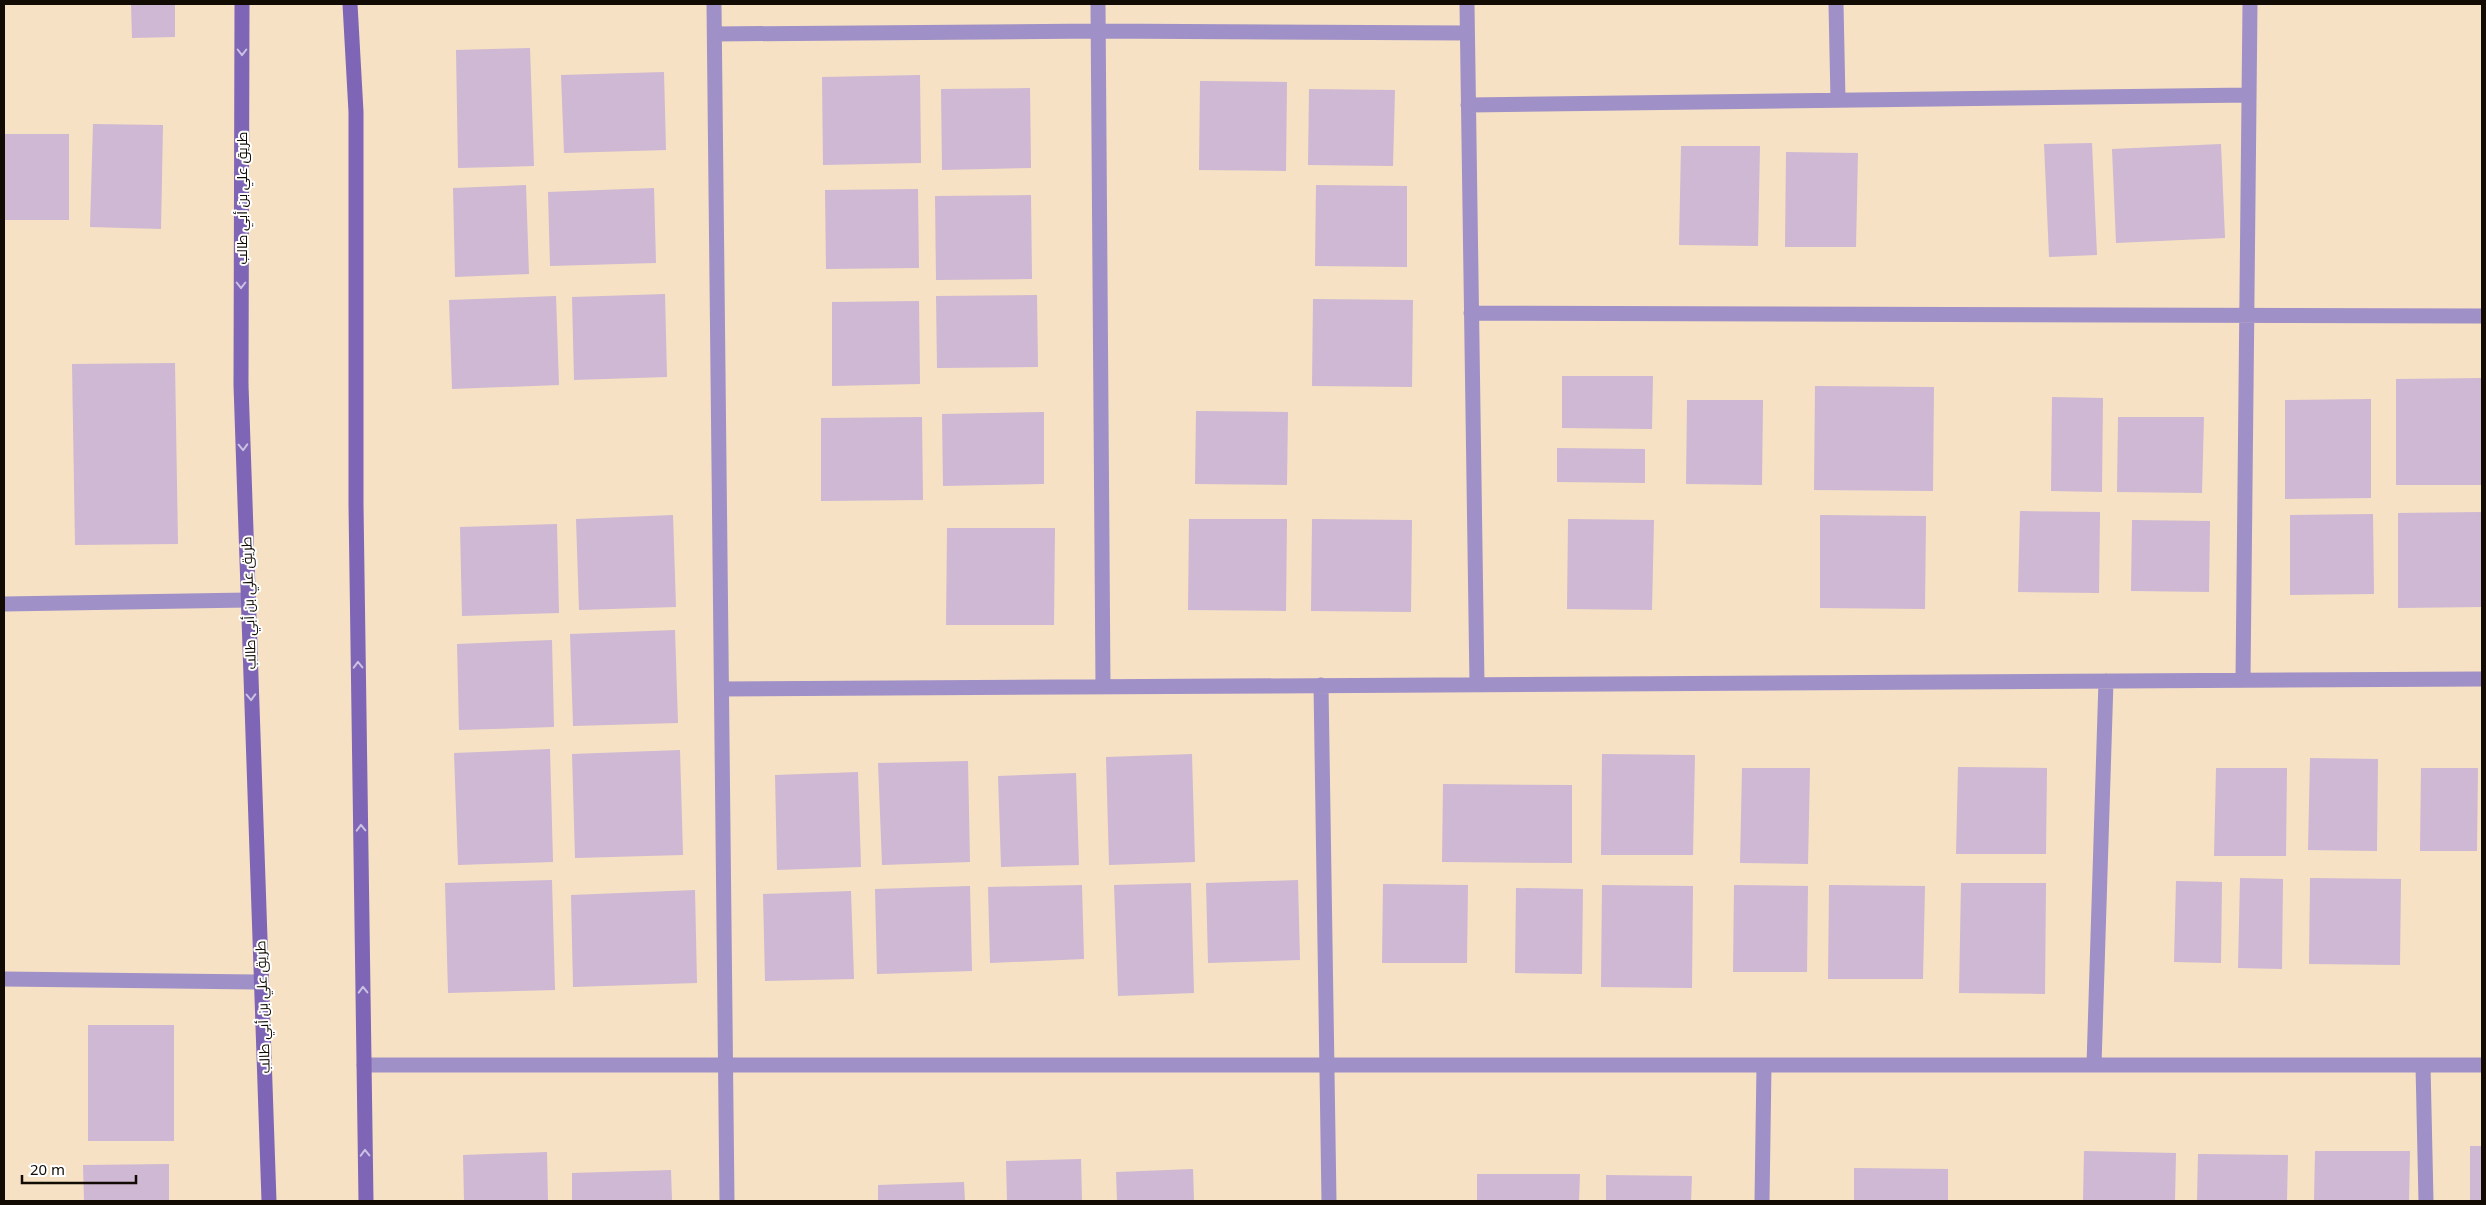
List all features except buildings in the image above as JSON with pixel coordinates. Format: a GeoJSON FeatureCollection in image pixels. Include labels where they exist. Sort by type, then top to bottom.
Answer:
{"type":"FeatureCollection","features":[{"type":"Feature","properties":{"kind":"main road","name":"طريق علي بن أبي طالب"},"geometry":{"type":"LineString","coordinates":[[242,4],[241,385],[269,1201]]}},
{"type":"Feature","properties":{"kind":"main road"},"geometry":{"type":"LineString","coordinates":[[350,4],[356,112],[356,504],[366,1201]]}},
{"type":"Feature","properties":{"kind":"street"},"geometry":{"type":"LineString","coordinates":[[714,4],[727,1201]]}},
{"type":"Feature","properties":{"kind":"street"},"geometry":{"type":"LineString","coordinates":[[1098,4],[1103,686]]}},
{"type":"Feature","properties":{"kind":"street"},"geometry":{"type":"LineString","coordinates":[[1467,4],[1477,684]]}},
{"type":"Feature","properties":{"kind":"street"},"geometry":{"type":"LineString","coordinates":[[1836,4],[1838,100]]}},
{"type":"Feature","properties":{"kind":"street"},"geometry":{"type":"LineString","coordinates":[[2243,680],[2250,4]]}},
{"type":"Feature","properties":{"kind":"street"},"geometry":{"type":"LineString","coordinates":[[715,34],[1098,31],[1467,33]]}},
{"type":"Feature","properties":{"kind":"street"},"geometry":{"type":"LineString","coordinates":[[1468,105],[2249,95]]}},
{"type":"Feature","properties":{"kind":"street"},"geometry":{"type":"LineString","coordinates":[[1471,313],[2482,316]]}},
{"type":"Feature","properties":{"kind":"street"},"geometry":{"type":"LineString","coordinates":[[4,604],[248,600]]}},
{"type":"Feature","properties":{"kind":"street"},"geometry":{"type":"LineString","coordinates":[[722,689],[2482,679]]}},
{"type":"Feature","properties":{"kind":"street"},"geometry":{"type":"LineString","coordinates":[[2094,1065],[2106,681]]}},
{"type":"Feature","properties":{"kind":"street"},"geometry":{"type":"LineString","coordinates":[[1321,685],[1329,1201]]}},
{"type":"Feature","properties":{"kind":"street"},"geometry":{"type":"LineString","coordinates":[[4,979],[261,982]]}},
{"type":"Feature","properties":{"kind":"street"},"geometry":{"type":"LineString","coordinates":[[364,1065],[2482,1065]]}},
{"type":"Feature","properties":{"kind":"street"},"geometry":{"type":"LineString","coordinates":[[1762,1201],[1764,1065]]}},
{"type":"Feature","properties":{"kind":"street"},"geometry":{"type":"LineString","coordinates":[[2423,1065],[2426,1201]]}}]}
